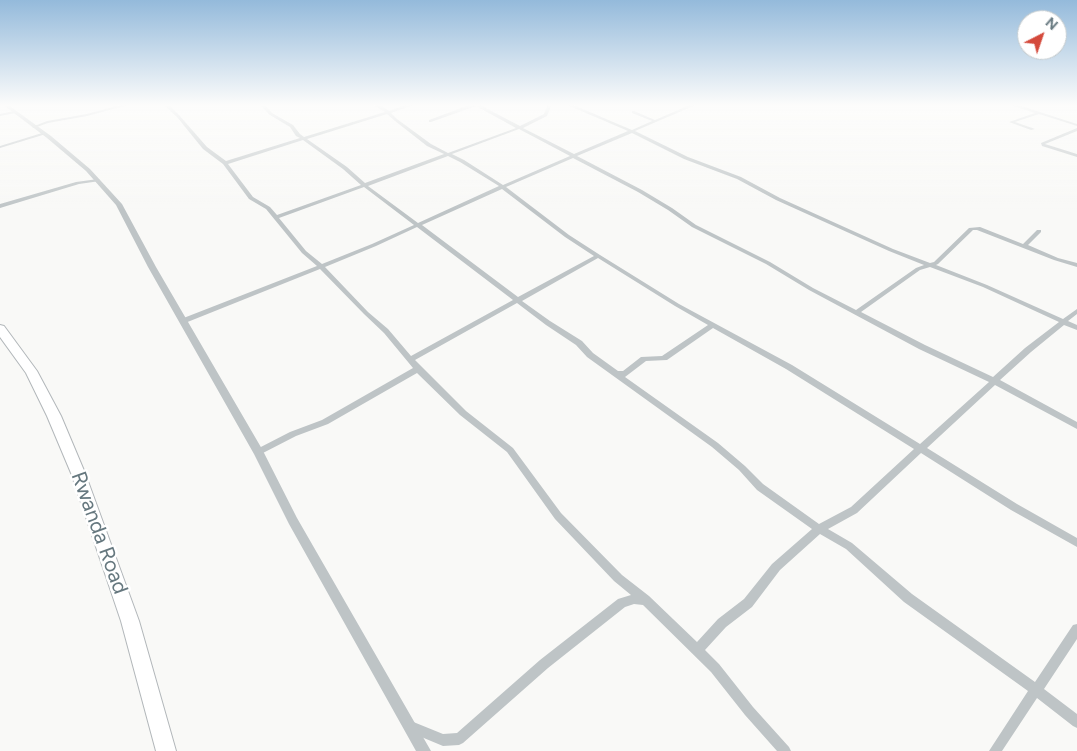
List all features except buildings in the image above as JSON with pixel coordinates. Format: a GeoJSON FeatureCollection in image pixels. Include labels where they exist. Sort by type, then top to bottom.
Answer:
{"type":"FeatureCollection","features":[{"type":"Feature","properties":{"kind":"highway","name":"Rwanda Road"},"geometry":{"type":"LineString","coordinates":[[0,329],[31,371],[54,416],[78,474],[130,621],[166,751]]}},
{"type":"Feature","properties":{"kind":"street"},"geometry":{"type":"LineString","coordinates":[[0,147],[27,139]]}},
{"type":"Feature","properties":{"kind":"street"},"geometry":{"type":"LineString","coordinates":[[50,139],[88,170],[118,204],[227,401],[258,452],[293,521],[424,751]]}},
{"type":"Feature","properties":{"kind":"street"},"geometry":{"type":"LineString","coordinates":[[197,139],[205,148],[225,163],[252,198],[264,204],[304,252],[321,266],[386,331],[418,369],[463,413],[510,450],[558,516],[618,578],[646,600],[715,668],[749,711],[785,751]]}},
{"type":"Feature","properties":{"kind":"street"},"geometry":{"type":"LineString","coordinates":[[225,163],[300,139]]}},
{"type":"Feature","properties":{"kind":"street"},"geometry":{"type":"LineString","coordinates":[[304,139],[548,323],[579,343],[586,353],[715,445],[742,468],[760,487],[819,529],[848,546],[908,598],[1036,690],[1077,722]]}},
{"type":"Feature","properties":{"kind":"street"},"geometry":{"type":"LineString","coordinates":[[421,139],[502,187],[567,236],[598,256],[713,325],[776,359],[1014,508],[1077,543]]}},
{"type":"Feature","properties":{"kind":"street"},"geometry":{"type":"LineString","coordinates":[[275,218],[488,139]]}},
{"type":"Feature","properties":{"kind":"street"},"geometry":{"type":"LineString","coordinates":[[539,139],[661,203],[694,226],[768,263],[811,289],[922,347],[994,381],[1077,426]]}},
{"type":"Feature","properties":{"kind":"street"},"geometry":{"type":"LineString","coordinates":[[183,321],[419,225],[502,187],[615,139]]}},
{"type":"Feature","properties":{"kind":"street"},"geometry":{"type":"LineString","coordinates":[[647,139],[686,158],[725,172],[778,199],[928,265],[985,286],[1077,328]]}},
{"type":"Feature","properties":{"kind":"street"},"geometry":{"type":"LineString","coordinates":[[1053,139],[1043,143],[1077,156]]}},
{"type":"Feature","properties":{"kind":"street"},"geometry":{"type":"LineString","coordinates":[[0,206],[78,183],[98,180]]}},
{"type":"Feature","properties":{"kind":"street"},"geometry":{"type":"LineString","coordinates":[[858,312],[904,278],[928,265],[936,263],[964,235],[974,228],[1077,265]]}},
{"type":"Feature","properties":{"kind":"street"},"geometry":{"type":"LineString","coordinates":[[1024,246],[1039,231]]}},
{"type":"Feature","properties":{"kind":"street"},"geometry":{"type":"LineString","coordinates":[[410,360],[598,256]]}},
{"type":"Feature","properties":{"kind":"street"},"geometry":{"type":"LineString","coordinates":[[697,650],[722,623],[748,603],[776,567],[819,529],[854,510],[1061,321],[1077,311]]}},
{"type":"Feature","properties":{"kind":"street"},"geometry":{"type":"LineString","coordinates":[[614,373],[625,374],[644,359],[664,358],[713,325]]}},
{"type":"Feature","properties":{"kind":"street"},"geometry":{"type":"LineString","coordinates":[[258,452],[293,434],[325,422],[418,369]]}},
{"type":"Feature","properties":{"kind":"street"},"geometry":{"type":"LineString","coordinates":[[410,726],[443,740],[459,739],[544,664],[622,603],[634,599],[646,600]]}},
{"type":"Feature","properties":{"kind":"street"},"geometry":{"type":"LineString","coordinates":[[995,751],[1077,629]]}}]}
